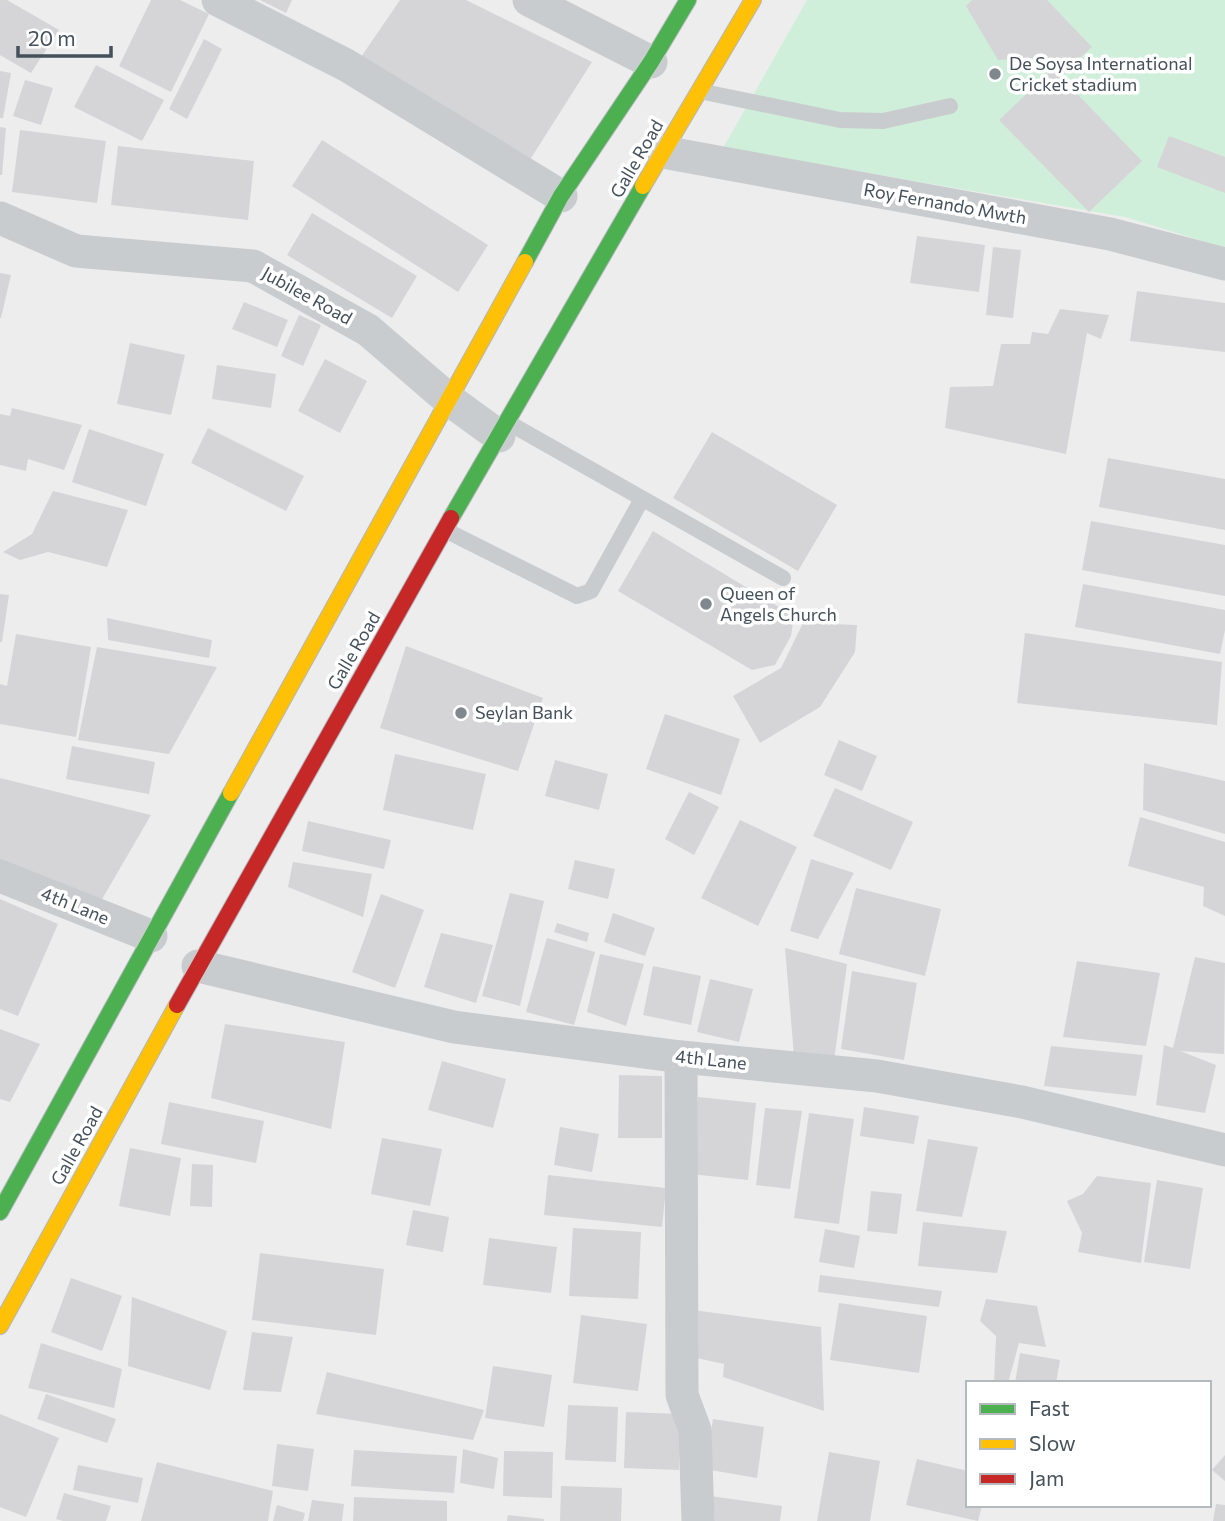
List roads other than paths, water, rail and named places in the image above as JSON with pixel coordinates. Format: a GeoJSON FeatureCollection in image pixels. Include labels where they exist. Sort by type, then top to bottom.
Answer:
{"type":"FeatureCollection","features":[{"type":"Feature","properties":{"kind":"highway","name":"Galle Road"},"geometry":{"type":"LineString","coordinates":[[0,1212],[561,196],[651,62],[681,25],[688,0]]}},
{"type":"Feature","properties":{"kind":"highway","name":"Galle Road"},"geometry":{"type":"LineString","coordinates":[[0,1326],[198,966],[445,530],[699,91],[715,49],[753,0]]}},
{"type":"Feature","properties":{"kind":"street"},"geometry":{"type":"LineString","coordinates":[[218,0],[346,65],[561,196]]}},
{"type":"Feature","properties":{"kind":"street"},"geometry":{"type":"LineString","coordinates":[[529,0],[651,62]]}},
{"type":"Feature","properties":{"kind":"street","name":"Roy Fernando Mwth"},"geometry":{"type":"LineString","coordinates":[[663,152],[1110,234],[1225,264]]}},
{"type":"Feature","properties":{"kind":"street","name":"Jubilee Road"},"geometry":{"type":"LineString","coordinates":[[0,218],[76,251],[253,266],[368,330],[448,399],[503,429]]}},
{"type":"Feature","properties":{"kind":"street","name":"4th Lane"},"geometry":{"type":"LineString","coordinates":[[0,876],[151,936]]}},
{"type":"Feature","properties":{"kind":"street","name":"4th Lane"},"geometry":{"type":"LineString","coordinates":[[198,966],[454,1027],[681,1057],[877,1076],[1022,1102],[1225,1150]]}},
{"type":"Feature","properties":{"kind":"street"},"geometry":{"type":"LineString","coordinates":[[681,1057],[682,1395],[695,1430],[698,1521]]}},
{"type":"Feature","properties":{"kind":"lane"},"geometry":{"type":"LineString","coordinates":[[699,91],[840,120],[883,121],[950,106]]}},
{"type":"Feature","properties":{"kind":"lane"},"geometry":{"type":"LineString","coordinates":[[503,429],[642,499],[783,578]]}},
{"type":"Feature","properties":{"kind":"lane"},"geometry":{"type":"LineString","coordinates":[[445,530],[577,596],[591,591],[642,499]]}},
{"type":"Feature","properties":{"kind":"place","name":"De Soysa International Cricket stadium"},"geometry":{"type":"Point","coordinates":[995,74]}},
{"type":"Feature","properties":{"kind":"place","name":"Queen of Angels Church"},"geometry":{"type":"Point","coordinates":[706,604]}},
{"type":"Feature","properties":{"kind":"place","name":"Seylan Bank"},"geometry":{"type":"Point","coordinates":[461,713]}}]}
